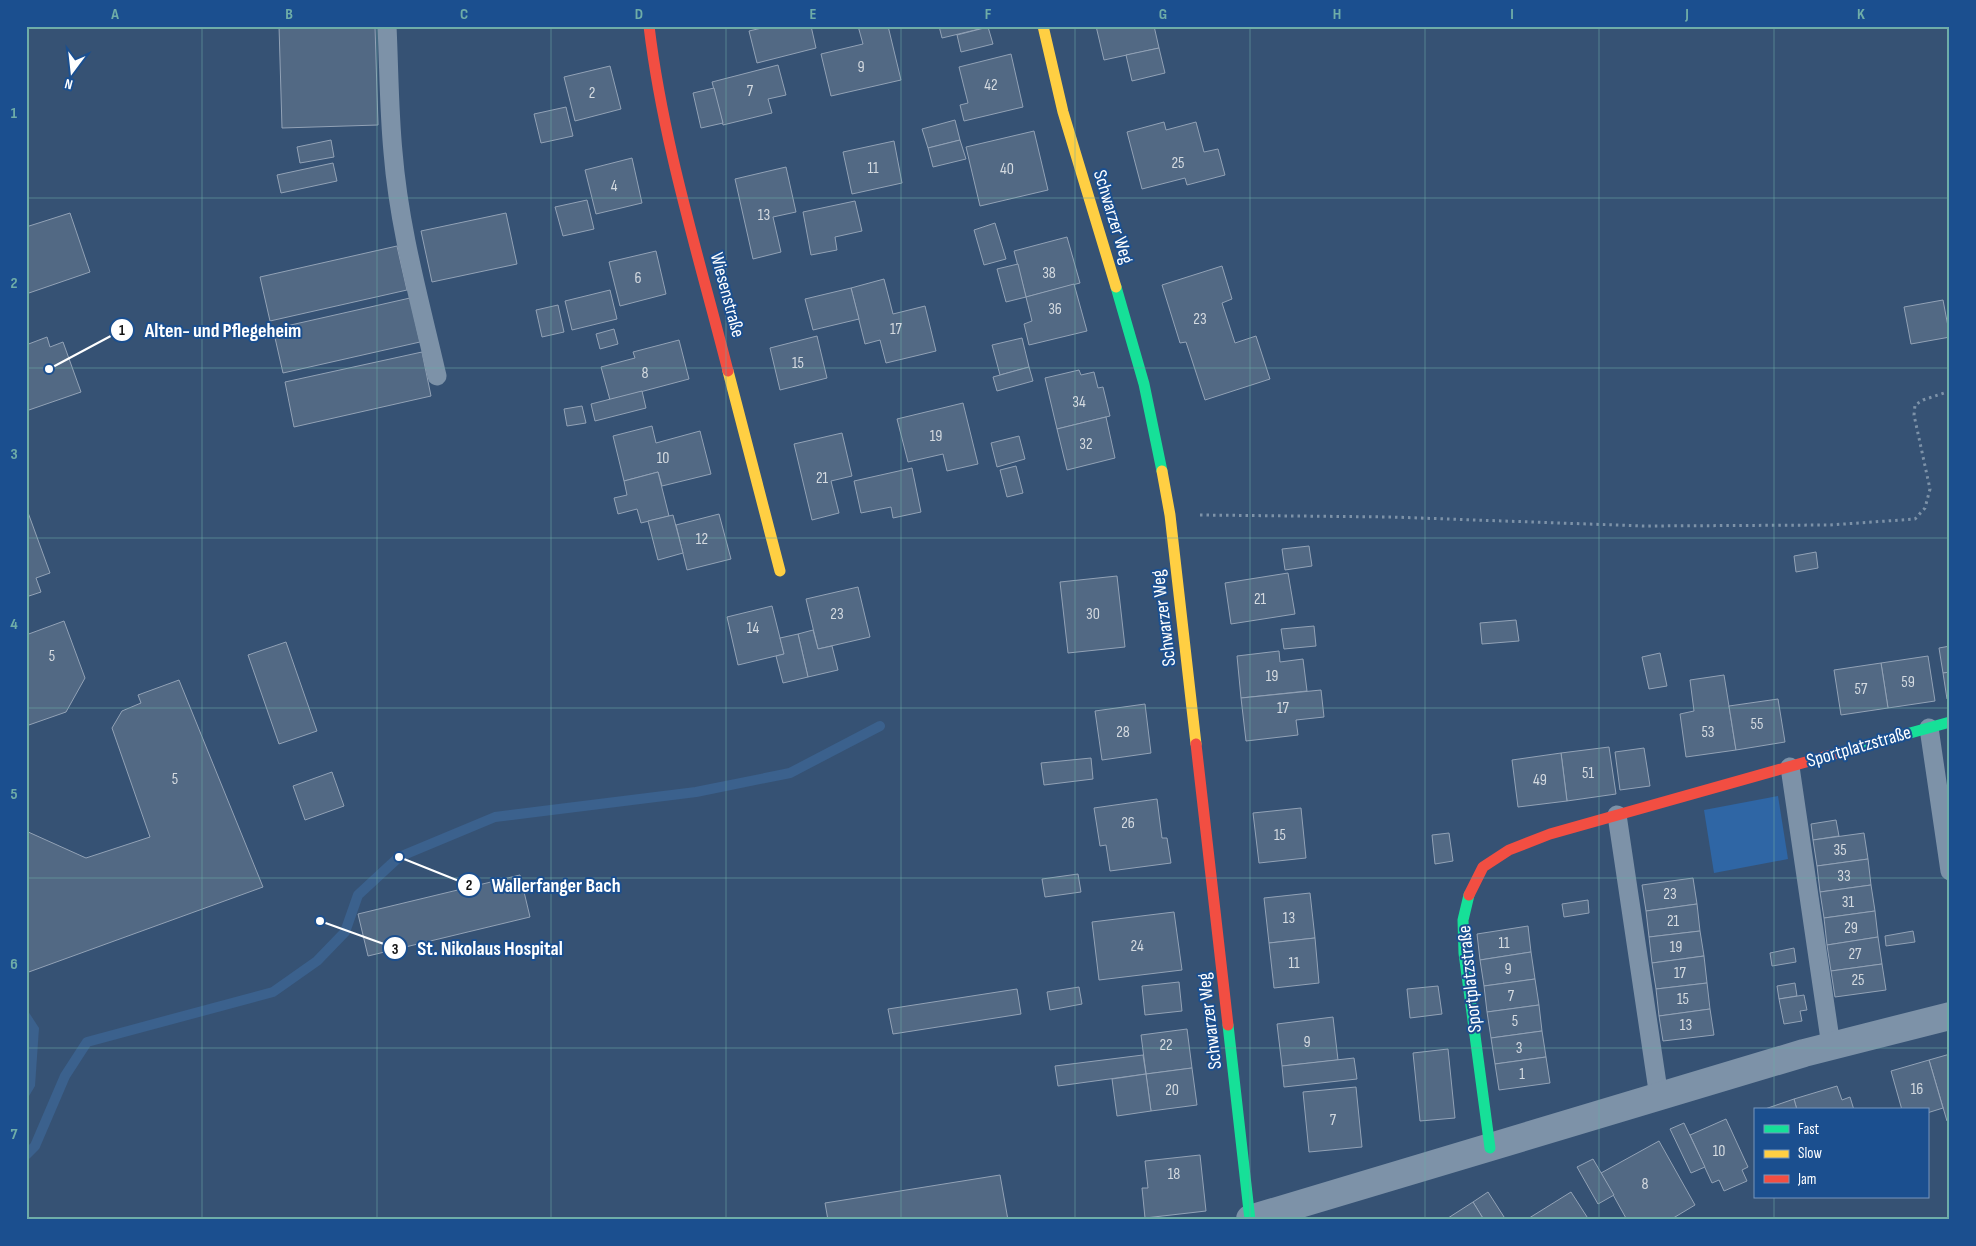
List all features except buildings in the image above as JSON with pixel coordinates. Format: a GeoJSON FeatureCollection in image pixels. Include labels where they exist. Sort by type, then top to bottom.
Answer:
{"type":"FeatureCollection","features":[{"type":"Feature","properties":{"kind":"street","name":"Wiesenstraße"},"geometry":{"type":"LineString","coordinates":[[649,26],[654,67],[672,158],[780,572]]}},
{"type":"Feature","properties":{"kind":"street","name":"Schwarzer Weg"},"geometry":{"type":"LineString","coordinates":[[1043,26],[1062,107],[1139,365],[1157,441],[1170,514],[1250,1219]]}},
{"type":"Feature","properties":{"kind":"street","name":"Sportplatzstraße"},"geometry":{"type":"LineString","coordinates":[[1490,1148],[1464,953],[1463,920],[1469,892],[1483,867],[1509,850],[1550,834],[1950,722]]}},
{"type":"Feature","properties":{"kind":"street"},"geometry":{"type":"LineString","coordinates":[[1250,1219],[1804,1053],[1950,1016]]}},
{"type":"Feature","properties":{"kind":"lane"},"geometry":{"type":"LineString","coordinates":[[387,26],[392,153],[398,196],[405,236],[437,376]]}},
{"type":"Feature","properties":{"kind":"lane","name":"Sportplatzstraße"},"geometry":{"type":"LineString","coordinates":[[1929,728],[1950,871]]}},
{"type":"Feature","properties":{"kind":"lane","name":"Sportplatzstraße"},"geometry":{"type":"LineString","coordinates":[[1790,767],[1832,1046]]}},
{"type":"Feature","properties":{"kind":"lane"},"geometry":{"type":"LineString","coordinates":[[1617,816],[1659,1097]]}},
{"type":"Feature","properties":{"kind":"path"},"geometry":{"type":"LineString","coordinates":[[1170,514],[1391,517],[1644,526],[1830,526],[1916,519],[1926,508],[1930,489],[1914,416],[1915,405],[1923,400],[1950,391]]}},
{"type":"Feature","properties":{"kind":"shaded area"},"geometry":{"type":"Polygon","coordinates":[[[1778,796],[1788,859],[1714,873],[1704,810],[1778,796]]]}},
{"type":"Feature","properties":{"kind":"shaded area"},"geometry":{"type":"Polygon","coordinates":[[[26,1008],[39,1028],[35,1086],[26,1101],[26,1008]]]}},
{"type":"Feature","properties":{"kind":"waterway"},"geometry":{"type":"LineString","coordinates":[[26,1155],[35,1146],[65,1076],[87,1042],[273,992],[317,961],[345,932],[358,895],[399,857],[495,817],[696,792],[790,773],[880,726]]}},
{"type":"Feature","properties":{"kind":"traffic: fast"},"geometry":{"type":"LineString","coordinates":[[1116,287],[1144,384],[1162,471]]}},
{"type":"Feature","properties":{"kind":"traffic: fast"},"geometry":{"type":"LineString","coordinates":[[1845,751],[1950,722]]}},
{"type":"Feature","properties":{"kind":"traffic: fast"},"geometry":{"type":"LineString","coordinates":[[1469,895],[1463,920],[1464,953],[1490,1148]]}},
{"type":"Feature","properties":{"kind":"traffic: fast"},"geometry":{"type":"LineString","coordinates":[[1228,1025],[1250,1220]]}},
{"type":"Feature","properties":{"kind":"traffic: slow"},"geometry":{"type":"LineString","coordinates":[[1043,26],[1063,112],[1116,287]]}},
{"type":"Feature","properties":{"kind":"traffic: slow"},"geometry":{"type":"LineString","coordinates":[[728,371],[780,571]]}},
{"type":"Feature","properties":{"kind":"traffic: slow"},"geometry":{"type":"LineString","coordinates":[[1162,471],[1170,515],[1196,744]]}},
{"type":"Feature","properties":{"kind":"traffic: jam"},"geometry":{"type":"LineString","coordinates":[[649,26],[655,70],[673,157],[728,371]]}},
{"type":"Feature","properties":{"kind":"traffic: jam"},"geometry":{"type":"LineString","coordinates":[[1196,744],[1228,1025]]}},
{"type":"Feature","properties":{"kind":"traffic: jam"},"geometry":{"type":"LineString","coordinates":[[1469,895],[1483,867],[1509,850],[1550,834],[1845,751]]}},
{"type":"Feature","properties":{"kind":"place","name":"Alten- und Pflegeheim"},"geometry":{"type":"Point","coordinates":[49,369]}},
{"type":"Feature","properties":{"kind":"place","name":"Wallerfanger Bach"},"geometry":{"type":"Point","coordinates":[399,857]}},
{"type":"Feature","properties":{"kind":"place","name":"St. Nikolaus Hospital"},"geometry":{"type":"Point","coordinates":[320,921]}}]}
